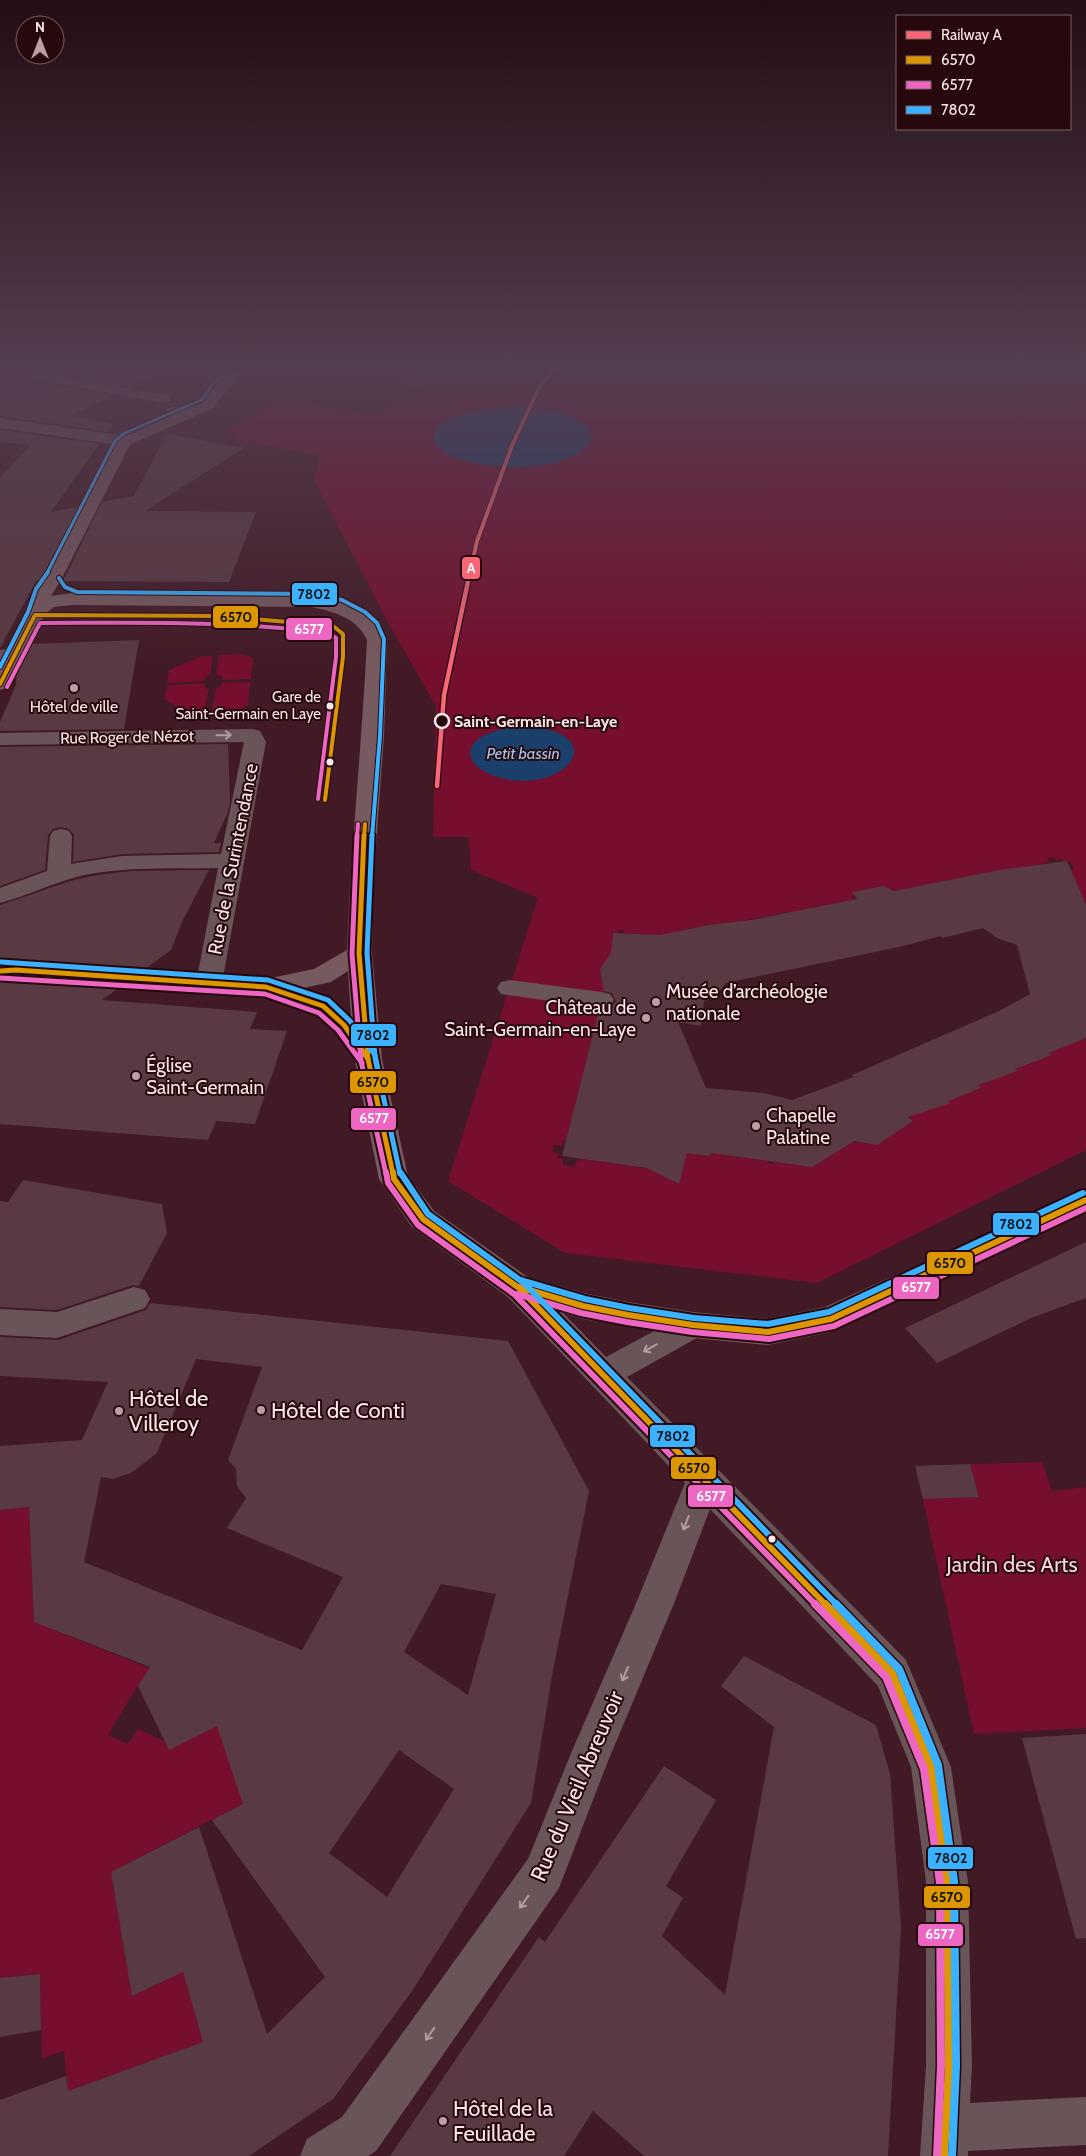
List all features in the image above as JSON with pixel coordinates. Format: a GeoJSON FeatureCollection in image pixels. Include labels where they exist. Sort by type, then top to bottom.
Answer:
{"type":"FeatureCollection","features":[{"type":"Feature","properties":{"kind":"main road"},"geometry":{"type":"LineString","coordinates":[[37,611],[38,603],[47,584],[52,580],[73,536],[111,468]]}},
{"type":"Feature","properties":{"kind":"main road"},"geometry":{"type":"LineString","coordinates":[[52,580],[59,592],[65,596],[80,599]]}},
{"type":"Feature","properties":{"kind":"main road"},"geometry":{"type":"LineString","coordinates":[[0,684],[8,655],[37,611],[49,602],[80,599],[312,601],[350,611],[371,627],[377,640],[376,690],[362,872],[359,953],[368,1058],[394,1179],[423,1219],[519,1288],[583,1306],[693,1325],[768,1332],[831,1319],[1086,1200]]}},
{"type":"Feature","properties":{"kind":"main road"},"geometry":{"type":"LineString","coordinates":[[266,987],[322,976],[359,953]]}},
{"type":"Feature","properties":{"kind":"main road"},"geometry":{"type":"LineString","coordinates":[[5,970],[266,987],[323,1006],[344,1025],[368,1058]]}},
{"type":"Feature","properties":{"kind":"street","name":"Rue Roger de Nézot"},"geometry":{"type":"LineString","coordinates":[[0,739],[253,735]]}},
{"type":"Feature","properties":{"kind":"street","name":"Rue de la Surintendance"},"geometry":{"type":"LineString","coordinates":[[210,983],[231,861],[255,742],[253,735]]}},
{"type":"Feature","properties":{"kind":"street"},"geometry":{"type":"LineString","coordinates":[[59,874],[61,836]]}},
{"type":"Feature","properties":{"kind":"street"},"geometry":{"type":"LineString","coordinates":[[0,896],[59,874],[96,867],[133,863],[231,861]]}},
{"type":"Feature","properties":{"kind":"street"},"geometry":{"type":"LineString","coordinates":[[510,988],[601,1000]]}},
{"type":"Feature","properties":{"kind":"street"},"geometry":{"type":"LineString","coordinates":[[519,1288],[892,1673],[931,1767],[947,1882],[949,2066],[945,2142],[1086,2121]]}},
{"type":"Feature","properties":{"kind":"street"},"geometry":{"type":"LineString","coordinates":[[0,1322],[57,1325],[134,1299]]}},
{"type":"Feature","properties":{"kind":"street"},"geometry":{"type":"LineString","coordinates":[[604,1374],[693,1325]]}},
{"type":"Feature","properties":{"kind":"street","name":"Rue du Vieil Abreuvoir"},"geometry":{"type":"LineString","coordinates":[[324,2156],[359,2134],[544,1873],[586,1765],[656,1601],[704,1478]]}},
{"type":"Feature","properties":{"kind":"green space"},"geometry":{"type":"Polygon","coordinates":[[[317,468],[1086,468],[1086,916],[1079,889],[1066,869],[1074,869],[1072,864],[1060,859],[1057,860],[1054,857],[1047,858],[1050,862],[1006,871],[1000,870],[964,880],[962,877],[928,887],[925,885],[895,893],[892,889],[855,895],[852,897],[855,902],[829,907],[828,904],[790,914],[788,912],[747,920],[700,933],[695,928],[675,932],[677,936],[624,934],[623,930],[619,930],[607,963],[600,969],[601,974],[609,979],[607,980],[602,998],[566,1140],[563,1141],[562,1146],[554,1145],[552,1152],[559,1153],[558,1158],[563,1159],[563,1165],[575,1167],[576,1161],[584,1159],[657,1170],[666,1177],[676,1151],[710,1156],[714,1149],[735,1153],[736,1157],[741,1158],[742,1153],[769,1156],[768,1163],[773,1164],[774,1159],[790,1159],[791,1165],[794,1165],[795,1159],[817,1157],[821,1161],[849,1137],[855,1143],[862,1140],[868,1144],[912,1120],[908,1116],[972,1087],[976,1090],[981,1088],[977,1085],[1009,1070],[1013,1073],[1017,1071],[1014,1067],[1051,1055],[1048,1051],[1077,1038],[1084,1039],[1086,1034],[1086,1150],[817,1283],[565,1253],[448,1181],[538,898],[471,870],[469,837],[433,837],[436,706],[391,628],[314,480],[317,468]]]}},
{"type":"Feature","properties":{"kind":"green space"},"geometry":{"type":"Polygon","coordinates":[[[242,654],[253,658],[251,679],[222,680],[222,676],[216,675],[219,655],[242,654]]]}},
{"type":"Feature","properties":{"kind":"green space"},"geometry":{"type":"Polygon","coordinates":[[[202,656],[213,656],[210,675],[206,676],[204,681],[167,683],[169,670],[202,656]]]}},
{"type":"Feature","properties":{"kind":"green space"},"geometry":{"type":"Polygon","coordinates":[[[250,682],[248,705],[236,711],[212,712],[216,688],[219,688],[222,683],[250,682]]]}},
{"type":"Feature","properties":{"kind":"green space"},"geometry":{"type":"Polygon","coordinates":[[[204,683],[205,688],[209,689],[204,712],[187,713],[164,699],[168,685],[204,683]]]}},
{"type":"Feature","properties":{"kind":"green space","name":"Jardin des Arts"},"geometry":{"type":"Polygon","coordinates":[[[1042,1462],[1052,1491],[1086,1487],[1086,1728],[974,1734],[923,1499],[979,1497],[970,1464],[1042,1462]]]}},
{"type":"Feature","properties":{"kind":"green space"},"geometry":{"type":"Polygon","coordinates":[[[29,1507],[34,1622],[151,1669],[138,1685],[108,1735],[128,1744],[138,1729],[164,1741],[169,1750],[214,1717],[244,1803],[111,1872],[132,1996],[183,1972],[203,2042],[68,2091],[64,2051],[42,2058],[40,1974],[0,1978],[0,1510],[29,1507]]]}},
{"type":"Feature","properties":{"kind":"water","name":"Petit bassin"},"geometry":{"type":"Polygon","coordinates":[[[525,726],[553,731],[569,740],[574,751],[570,762],[558,772],[541,779],[519,781],[492,775],[475,764],[471,757],[471,749],[481,737],[500,730],[525,726]]]}},
{"type":"Feature","properties":{"kind":"building"},"geometry":{"type":"Polygon","coordinates":[[[10,468],[82,468],[51,512],[80,507],[40,581],[36,581],[0,648],[0,478],[10,468]]]}},
{"type":"Feature","properties":{"kind":"building"},"geometry":{"type":"Polygon","coordinates":[[[149,468],[213,468],[145,511],[256,512],[229,582],[63,581],[102,502],[134,496],[149,468]]]}},
{"type":"Feature","properties":{"kind":"building","name":"Hôtel de ville"},"geometry":{"type":"Polygon","coordinates":[[[139,640],[124,729],[0,731],[0,722],[16,685],[17,675],[32,644],[139,640]]]}},
{"type":"Feature","properties":{"kind":"building"},"geometry":{"type":"Polygon","coordinates":[[[228,744],[230,802],[227,814],[214,843],[221,843],[219,852],[122,854],[73,862],[74,835],[69,829],[61,827],[53,829],[48,835],[45,870],[0,886],[0,747],[228,744]]]}},
{"type":"Feature","properties":{"kind":"building","name":"Château de Saint-Germain-en-Laye"},"geometry":{"type":"Polygon","coordinates":[[[1067,861],[1086,905],[1086,1038],[1049,1053],[1052,1055],[1015,1069],[1018,1071],[978,1085],[981,1088],[948,1101],[950,1103],[908,1117],[913,1121],[877,1145],[854,1141],[812,1167],[712,1153],[710,1156],[687,1153],[679,1184],[647,1168],[562,1156],[599,1010],[610,1008],[616,1001],[612,993],[604,991],[600,969],[611,953],[613,933],[660,935],[709,925],[751,920],[857,899],[852,892],[884,886],[894,891],[999,870],[1067,861]],[[983,928],[726,983],[716,996],[704,1001],[701,1026],[678,1022],[706,1088],[763,1093],[792,1100],[854,1077],[852,1075],[999,1011],[1030,994],[1017,945],[997,938],[983,928]]]}},
{"type":"Feature","properties":{"kind":"building"},"geometry":{"type":"Polygon","coordinates":[[[209,870],[182,922],[171,950],[145,969],[0,959],[0,905],[70,881],[97,875],[131,871],[209,870]]]}},
{"type":"Feature","properties":{"kind":"building","name":"Église Saint-Germain"},"geometry":{"type":"Polygon","coordinates":[[[0,979],[120,987],[102,1000],[257,1012],[250,1029],[287,1031],[255,1124],[216,1121],[208,1140],[0,1124],[0,979]]]}},
{"type":"Feature","properties":{"kind":"building"},"geometry":{"type":"Polygon","coordinates":[[[23,1180],[162,1204],[167,1233],[139,1286],[133,1285],[57,1310],[0,1307],[0,1201],[8,1202],[23,1180]]]}},
{"type":"Feature","properties":{"kind":"building"},"geometry":{"type":"Polygon","coordinates":[[[1086,1242],[1086,1298],[1031,1318],[937,1363],[905,1328],[1086,1242]]]}},
{"type":"Feature","properties":{"kind":"building"},"geometry":{"type":"Polygon","coordinates":[[[150,1303],[508,1341],[589,1491],[553,1670],[531,1803],[412,1991],[333,2099],[249,2156],[0,2156],[0,2100],[66,2076],[68,2091],[203,2042],[183,1972],[132,1996],[111,1872],[199,1827],[267,2034],[325,1977],[212,1820],[243,1804],[217,1726],[169,1750],[138,1686],[150,1667],[34,1622],[29,1507],[0,1510],[0,1446],[82,1440],[108,1382],[0,1376],[0,1337],[58,1340],[146,1310],[150,1303]],[[196,1359],[157,1453],[131,1473],[113,1479],[101,1477],[84,1562],[302,1650],[343,1577],[227,1528],[246,1498],[237,1486],[236,1469],[228,1460],[262,1367],[196,1359]],[[441,1584],[404,1652],[468,1695],[496,1594],[441,1584]],[[399,1750],[329,1853],[387,1897],[454,1789],[399,1750]]]}},
{"type":"Feature","properties":{"kind":"building"},"geometry":{"type":"Polygon","coordinates":[[[970,1464],[979,1497],[923,1499],[915,1466],[970,1464]]]}},
{"type":"Feature","properties":{"kind":"building"},"geometry":{"type":"Polygon","coordinates":[[[744,1656],[876,1725],[890,1774],[901,1928],[888,2156],[644,2156],[593,2111],[564,2156],[390,2156],[539,1937],[545,1942],[664,1766],[716,1800],[666,1886],[683,1898],[662,1936],[725,1995],[774,1727],[721,1686],[744,1656]]]}},
{"type":"Feature","properties":{"kind":"building"},"geometry":{"type":"Polygon","coordinates":[[[1086,1734],[1086,1938],[1076,1939],[1022,1738],[1086,1734]]]}},
{"type":"Feature","properties":{"kind":"building"},"geometry":{"type":"Polygon","coordinates":[[[40,1974],[41,2030],[0,2037],[0,1978],[40,1974]]]}},
{"type":"Feature","properties":{"kind":"rail line","name":"A"},"geometry":{"type":"LineString","coordinates":[[437,786],[444,695],[477,541],[504,468]]}},
{"type":"Feature","properties":{"kind":"transit line","name":"7802"},"geometry":{"type":"LineString","coordinates":[[0,667],[28,612],[36,589],[46,576],[101,468]]}},
{"type":"Feature","properties":{"kind":"transit line","name":"7802"},"geometry":{"type":"LineString","coordinates":[[59,578],[65,587],[77,592],[313,594],[342,600],[365,612],[377,623],[384,639],[380,736],[369,873],[367,953],[375,1058],[401,1176],[428,1214],[524,1283],[899,1669],[938,1765],[954,1881],[956,2066],[952,2156]]}},
{"type":"Feature","properties":{"kind":"transit line","name":"6570"},"geometry":{"type":"LineString","coordinates":[[0,684],[35,615],[221,616],[288,622],[316,621],[333,626],[343,634],[343,657],[325,800]]}},
{"type":"Feature","properties":{"kind":"transit line","name":"6577"},"geometry":{"type":"LineString","coordinates":[[7,687],[40,623],[221,623],[287,629],[315,629],[329,633],[336,638],[336,657],[318,799]]}},
{"type":"Feature","properties":{"kind":"transit line","name":"6577"},"geometry":{"type":"LineString","coordinates":[[358,824],[352,954],[361,1061],[388,1183],[418,1225],[514,1294],[886,1677],[924,1769],[940,1883],[941,2066],[937,2156]]}},
{"type":"Feature","properties":{"kind":"transit line","name":"6570"},"geometry":{"type":"LineString","coordinates":[[365,824],[359,953],[368,1059],[394,1179],[423,1219],[519,1288],[892,1673],[931,1767],[947,1882],[949,2066],[944,2156]]}},
{"type":"Feature","properties":{"kind":"transit line","name":"7802"},"geometry":{"type":"LineString","coordinates":[[1,962],[268,980],[328,1000],[350,1021],[375,1055],[378,1070]]}},
{"type":"Feature","properties":{"kind":"transit line","name":"6570"},"geometry":{"type":"LineString","coordinates":[[0,971],[16,970],[266,987],[323,1006],[344,1025],[368,1059]]}},
{"type":"Feature","properties":{"kind":"transit line","name":"6577"},"geometry":{"type":"LineString","coordinates":[[0,978],[265,994],[319,1013],[338,1030],[362,1063]]}},
{"type":"Feature","properties":{"kind":"transit line","name":"7802"},"geometry":{"type":"LineString","coordinates":[[520,1280],[585,1299],[629,1308],[694,1318],[768,1324],[829,1312],[1083,1193]]}},
{"type":"Feature","properties":{"kind":"transit line","name":"6570"},"geometry":{"type":"LineString","coordinates":[[519,1287],[583,1306],[628,1315],[693,1325],[768,1332],[831,1319],[1086,1200]]}},
{"type":"Feature","properties":{"kind":"transit line","name":"6577"},"geometry":{"type":"LineString","coordinates":[[517,1294],[581,1313],[627,1322],[692,1332],[769,1339],[834,1326],[1086,1208]]}},
{"type":"Feature","properties":{"kind":"place","name":"Hôtel de ville"},"geometry":{"type":"Point","coordinates":[74,688]}},
{"type":"Feature","properties":{"kind":"place","name":"Gare de Saint-Germain en Laye"},"geometry":{"type":"Point","coordinates":[330,706]}},
{"type":"Feature","properties":{"kind":"place","name":"Saint-Germain-en-Laye"},"geometry":{"type":"Point","coordinates":[442,721]}},
{"type":"Feature","properties":{"kind":"place","name":"Musée d’archéologie nationale"},"geometry":{"type":"Point","coordinates":[656,1002]}},
{"type":"Feature","properties":{"kind":"place","name":"Château de Saint-Germain-en-Laye"},"geometry":{"type":"Point","coordinates":[646,1018]}},
{"type":"Feature","properties":{"kind":"place","name":"Église Saint-Germain"},"geometry":{"type":"Point","coordinates":[136,1076]}},
{"type":"Feature","properties":{"kind":"place","name":"Chapelle Palatine"},"geometry":{"type":"Point","coordinates":[756,1126]}},
{"type":"Feature","properties":{"kind":"place","name":"Hôtel de Conti"},"geometry":{"type":"Point","coordinates":[261,1410]}},
{"type":"Feature","properties":{"kind":"place","name":"Hôtel de Villeroy"},"geometry":{"type":"Point","coordinates":[119,1411]}},
{"type":"Feature","properties":{"kind":"place","name":"Hôtel de la Feuillade"},"geometry":{"type":"Point","coordinates":[443,2121]}}]}
